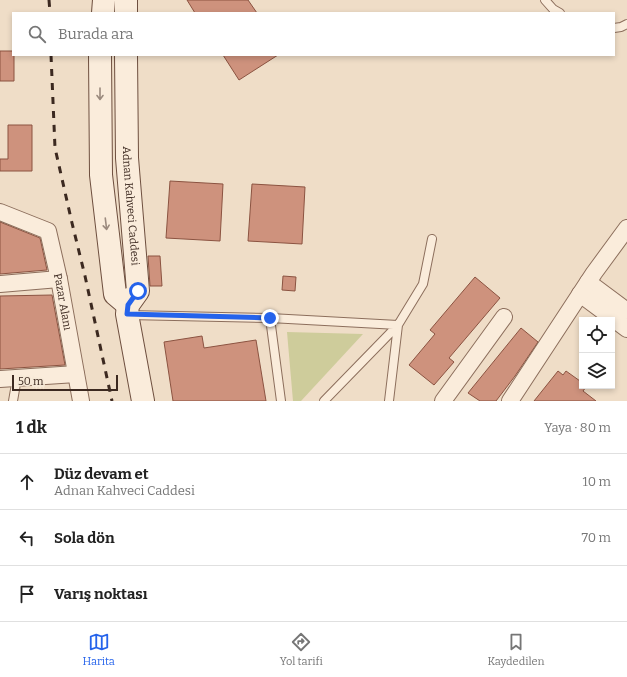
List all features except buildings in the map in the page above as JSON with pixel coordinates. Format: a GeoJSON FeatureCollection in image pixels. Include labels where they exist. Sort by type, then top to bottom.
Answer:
{"type":"FeatureCollection","features":[{"type":"Feature","properties":{"kind":"main road"},"geometry":{"type":"LineString","coordinates":[[103,12],[104,0]]}},
{"type":"Feature","properties":{"kind":"main road"},"geometry":{"type":"LineString","coordinates":[[126,0],[126,12]]}},
{"type":"Feature","properties":{"kind":"main road"},"geometry":{"type":"LineString","coordinates":[[100,56],[101,168],[115,294],[127,310],[142,401]]}},
{"type":"Feature","properties":{"kind":"main road","name":"Adnan Kahveci Caddesi"},"geometry":{"type":"LineString","coordinates":[[126,56],[127,158],[138,291],[127,310]]}},
{"type":"Feature","properties":{"kind":"street","name":"Pazar Alanı"},"geometry":{"type":"LineString","coordinates":[[0,212],[48,231],[59,279],[81,401]]}},
{"type":"Feature","properties":{"kind":"street"},"geometry":{"type":"LineString","coordinates":[[510,401],[584,288],[627,228]]}},
{"type":"Feature","properties":{"kind":"street"},"geometry":{"type":"LineString","coordinates":[[0,284],[59,279]]}},
{"type":"Feature","properties":{"kind":"street"},"geometry":{"type":"LineString","coordinates":[[584,288],[627,311]]}},
{"type":"Feature","properties":{"kind":"street"},"geometry":{"type":"LineString","coordinates":[[584,288],[627,329]]}},
{"type":"Feature","properties":{"kind":"street"},"geometry":{"type":"LineString","coordinates":[[443,401],[504,317]]}},
{"type":"Feature","properties":{"kind":"street"},"geometry":{"type":"LineString","coordinates":[[0,379],[76,374]]}},
{"type":"Feature","properties":{"kind":"lane"},"geometry":{"type":"LineString","coordinates":[[545,0],[553,9],[558,12]]}},
{"type":"Feature","properties":{"kind":"lane"},"geometry":{"type":"LineString","coordinates":[[615,28],[627,24]]}},
{"type":"Feature","properties":{"kind":"lane"},"geometry":{"type":"LineString","coordinates":[[324,401],[398,325],[423,284],[432,239]]}},
{"type":"Feature","properties":{"kind":"lane"},"geometry":{"type":"LineString","coordinates":[[127,310],[398,325]]}},
{"type":"Feature","properties":{"kind":"lane"},"geometry":{"type":"LineString","coordinates":[[270,318],[281,401]]}},
{"type":"Feature","properties":{"kind":"lane"},"geometry":{"type":"LineString","coordinates":[[389,401],[398,325]]}},
{"type":"Feature","properties":{"kind":"lane"},"geometry":{"type":"LineString","coordinates":[[12,401],[17,378]]}},
{"type":"Feature","properties":{"kind":"shaded area"},"geometry":{"type":"Polygon","coordinates":[[[287,332],[363,334],[301,401],[293,401],[287,332]]]}},
{"type":"Feature","properties":{"kind":"railway"},"geometry":{"type":"LineString","coordinates":[[49,0],[50,12]]}},
{"type":"Feature","properties":{"kind":"railway"},"geometry":{"type":"LineString","coordinates":[[51,56],[55,148],[112,401]]}},
{"type":"Feature","properties":{"kind":"route"},"geometry":{"type":"LineString","coordinates":[[138,291],[128,305],[127,314],[270,318]]}}]}
